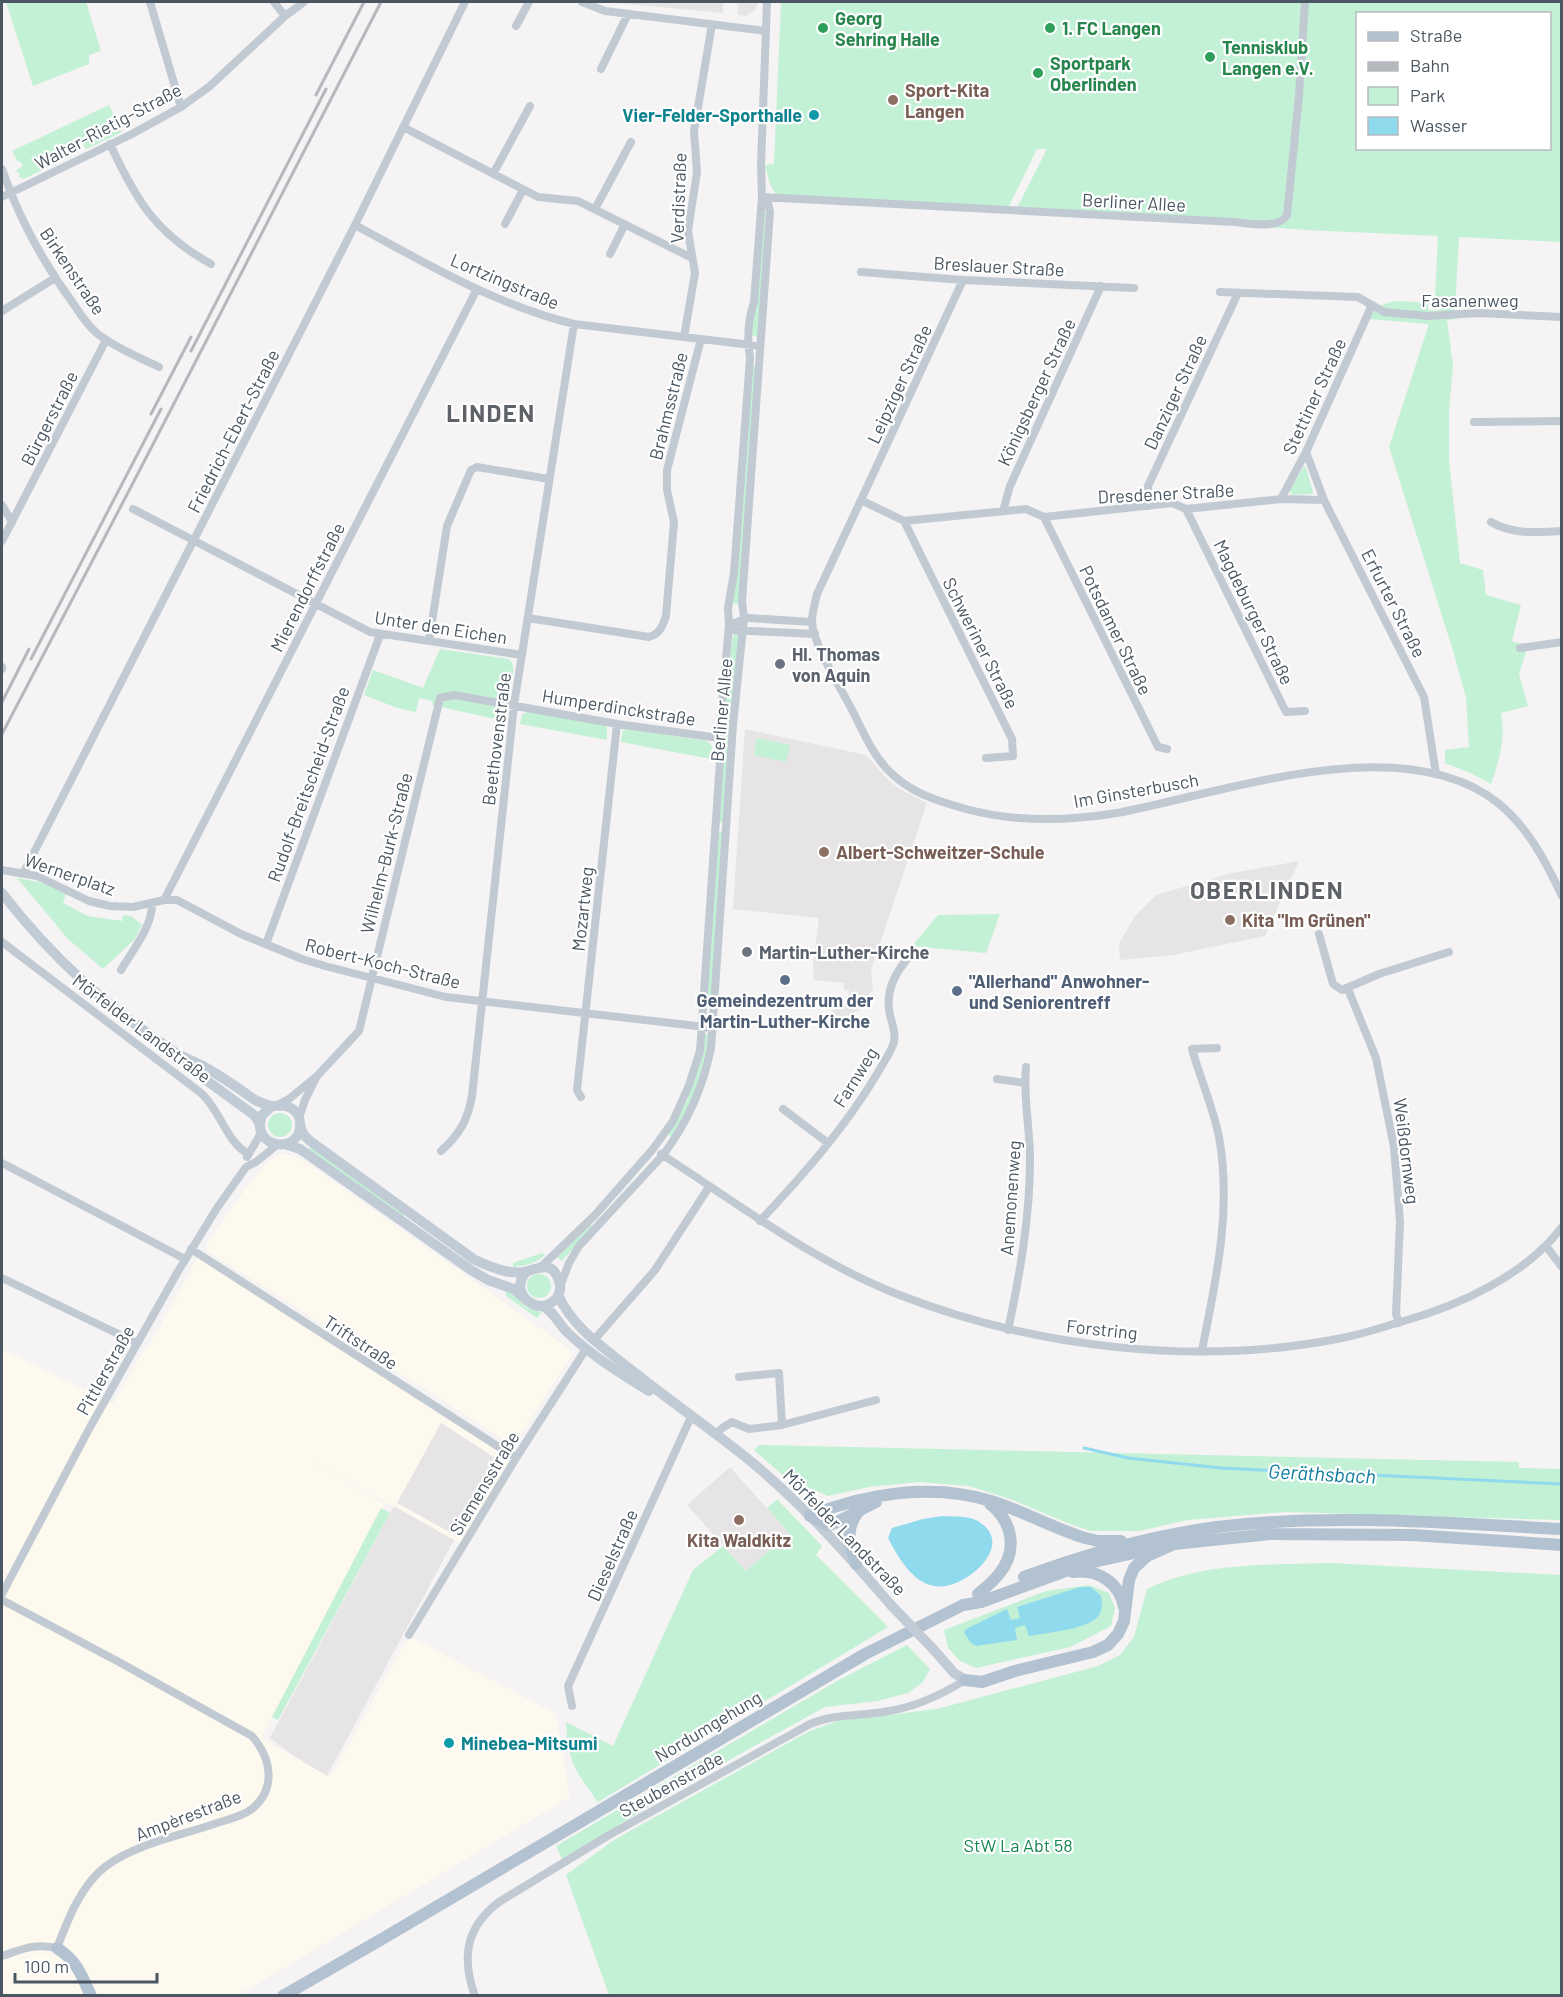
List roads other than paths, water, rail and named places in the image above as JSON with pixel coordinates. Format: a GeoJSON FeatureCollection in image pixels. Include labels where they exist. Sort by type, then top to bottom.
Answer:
{"type":"FeatureCollection","features":[{"type":"Feature","properties":{"kind":"main road","name":"Mörfelder Landstraße"},"geometry":{"type":"LineString","coordinates":[[2,893],[34,934],[77,977],[133,1023],[179,1055],[202,1066],[255,1100],[293,1109],[304,1135],[310,1141],[475,1260],[500,1270],[518,1272],[542,1266],[550,1269],[555,1274],[559,1290],[571,1317],[590,1344],[621,1375],[692,1417]]}},
{"type":"Feature","properties":{"kind":"main road","name":"Mörfelder Landstraße"},"geometry":{"type":"LineString","coordinates":[[179,1055],[195,1072],[254,1115],[266,1139],[300,1149],[471,1270],[488,1280],[514,1289],[530,1304],[542,1306],[551,1312],[566,1332],[597,1348],[608,1351],[756,1466],[810,1516],[891,1605],[964,1680]]}},
{"type":"Feature","properties":{"kind":"main road"},"geometry":{"type":"LineString","coordinates":[[261,1128],[264,1112],[276,1105]]}},
{"type":"Feature","properties":{"kind":"main road"},"geometry":{"type":"LineString","coordinates":[[281,1144],[294,1139],[300,1122]]}},
{"type":"Feature","properties":{"kind":"main road"},"geometry":{"type":"LineString","coordinates":[[523,1297],[520,1282],[527,1271]]}},
{"type":"Feature","properties":{"kind":"main road"},"geometry":{"type":"LineString","coordinates":[[542,1306],[551,1304],[559,1290]]}},
{"type":"Feature","properties":{"kind":"main road"},"geometry":{"type":"LineString","coordinates":[[810,1516],[856,1500],[946,1492],[978,1498],[1085,1538],[1109,1541],[1143,1540]]}},
{"type":"Feature","properties":{"kind":"main road"},"geometry":{"type":"LineString","coordinates":[[810,1516],[828,1525],[861,1508],[899,1495]]}},
{"type":"Feature","properties":{"kind":"main road"},"geometry":{"type":"LineString","coordinates":[[963,1605],[999,1575],[1007,1562],[1011,1548],[1011,1536],[1007,1523],[995,1507],[978,1498]]}},
{"type":"Feature","properties":{"kind":"main road"},"geometry":{"type":"LineString","coordinates":[[856,1564],[849,1546],[849,1532],[852,1520],[861,1508]]}},
{"type":"Feature","properties":{"kind":"main road"},"geometry":{"type":"LineString","coordinates":[[978,1594],[1053,1566],[1143,1540],[1216,1527],[1318,1521],[1410,1521],[1562,1529]]}},
{"type":"Feature","properties":{"kind":"main road"},"geometry":{"type":"LineString","coordinates":[[964,1680],[982,1682],[1100,1649],[1113,1640],[1124,1621],[1129,1580],[1134,1568],[1147,1556],[1174,1544],[1270,1534],[1412,1535],[1562,1545]]}},
{"type":"Feature","properties":{"kind":"main road","name":"Nordumgehung"},"geometry":{"type":"LineString","coordinates":[[283,1995],[865,1654],[963,1605],[981,1602],[1058,1573],[1174,1544]]}},
{"type":"Feature","properties":{"kind":"main road"},"geometry":{"type":"LineString","coordinates":[[1058,1573],[1081,1571],[1105,1578],[1116,1588],[1123,1600],[1124,1621]]}},
{"type":"Feature","properties":{"kind":"main road"},"geometry":{"type":"LineString","coordinates":[[57,1948],[70,1957],[78,1968],[91,1995]]}},
{"type":"Feature","properties":{"kind":"street"},"geometry":{"type":"LineString","coordinates":[[150,2],[181,107]]}},
{"type":"Feature","properties":{"kind":"street"},"geometry":{"type":"LineString","coordinates":[[274,2],[285,16]]}},
{"type":"Feature","properties":{"kind":"street","name":"Walter-Rietig-Straße"},"geometry":{"type":"LineString","coordinates":[[2,197],[181,107],[210,86],[285,16],[304,2]]}},
{"type":"Feature","properties":{"kind":"street","name":"Friedrich-Ebert-Straße"},"geometry":{"type":"LineString","coordinates":[[24,872],[355,225],[465,2]]}},
{"type":"Feature","properties":{"kind":"street"},"geometry":{"type":"LineString","coordinates":[[516,26],[529,2]]}},
{"type":"Feature","properties":{"kind":"street"},"geometry":{"type":"LineString","coordinates":[[582,2],[605,11],[766,31]]}},
{"type":"Feature","properties":{"kind":"street","name":"Berliner Allee"},"geometry":{"type":"LineString","coordinates":[[542,1266],[595,1215],[653,1149],[673,1121],[682,1103],[698,1058],[720,761],[719,738],[729,628],[728,608],[734,573],[750,358],[748,345],[754,302],[762,197],[760,164],[767,2]]}},
{"type":"Feature","properties":{"kind":"street","name":"Berliner Allee"},"geometry":{"type":"LineString","coordinates":[[762,197],[1273,224],[1280,222],[1287,215],[1299,95],[1305,2]]}},
{"type":"Feature","properties":{"kind":"street"},"geometry":{"type":"LineString","coordinates":[[602,69],[628,14]]}},
{"type":"Feature","properties":{"kind":"street","name":"Verdistraße"},"geometry":{"type":"LineString","coordinates":[[684,338],[695,273],[688,231],[697,172],[694,131],[712,24]]}},
{"type":"Feature","properties":{"kind":"street"},"geometry":{"type":"LineString","coordinates":[[493,174],[530,106]]}},
{"type":"Feature","properties":{"kind":"street"},"geometry":{"type":"LineString","coordinates":[[403,127],[523,190],[543,198],[578,201],[692,258]]}},
{"type":"Feature","properties":{"kind":"street"},"geometry":{"type":"LineString","coordinates":[[595,209],[631,142]]}},
{"type":"Feature","properties":{"kind":"street"},"geometry":{"type":"LineString","coordinates":[[110,144],[132,190],[155,221],[181,246],[211,264]]}},
{"type":"Feature","properties":{"kind":"street","name":"Birkenstraße"},"geometry":{"type":"LineString","coordinates":[[2,169],[10,193],[31,237],[55,278],[81,315],[99,336],[159,366]]}},
{"type":"Feature","properties":{"kind":"street"},"geometry":{"type":"LineString","coordinates":[[505,224],[523,190]]}},
{"type":"Feature","properties":{"kind":"street","name":"Berliner Allee"},"geometry":{"type":"LineString","coordinates":[[559,1290],[569,1263],[579,1246],[663,1155],[682,1128],[696,1101],[708,1066],[714,1028],[729,783],[744,618],[742,601],[770,212],[768,204],[762,197]]}},
{"type":"Feature","properties":{"kind":"street"},"geometry":{"type":"LineString","coordinates":[[610,254],[625,224]]}},
{"type":"Feature","properties":{"kind":"street","name":"Lortzingstraße"},"geometry":{"type":"LineString","coordinates":[[355,225],[477,289],[537,314],[574,324],[760,346]]}},
{"type":"Feature","properties":{"kind":"street","name":"Breslauer Straße"},"geometry":{"type":"LineString","coordinates":[[861,272],[963,280],[1134,288]]}},
{"type":"Feature","properties":{"kind":"street"},"geometry":{"type":"LineString","coordinates":[[2,311],[55,278]]}},
{"type":"Feature","properties":{"kind":"street","name":"Leipziger Straße"},"geometry":{"type":"LineString","coordinates":[[861,500],[963,280]]}},
{"type":"Feature","properties":{"kind":"street","name":"Königsberger Straße"},"geometry":{"type":"LineString","coordinates":[[1003,511],[1010,486],[1101,286]]}},
{"type":"Feature","properties":{"kind":"street","name":"Mierendorffstraße"},"geometry":{"type":"LineString","coordinates":[[164,900],[477,289]]}},
{"type":"Feature","properties":{"kind":"street"},"geometry":{"type":"LineString","coordinates":[[1220,292],[1358,297],[1372,306]]}},
{"type":"Feature","properties":{"kind":"street","name":"Danziger Straße"},"geometry":{"type":"LineString","coordinates":[[1149,506],[1148,486],[1238,293]]}},
{"type":"Feature","properties":{"kind":"street","name":"Fasanenweg"},"geometry":{"type":"LineString","coordinates":[[1372,306],[1379,311],[1428,316],[1479,313],[1562,317]]}},
{"type":"Feature","properties":{"kind":"street","name":"Stettiner Straße"},"geometry":{"type":"LineString","coordinates":[[1281,499],[1306,452],[1372,306]]}},
{"type":"Feature","properties":{"kind":"street","name":"Beethovenstraße"},"geometry":{"type":"LineString","coordinates":[[441,1151],[460,1131],[469,1113],[472,1096],[514,705],[574,324]]}},
{"type":"Feature","properties":{"kind":"street","name":"Brahmsstraße"},"geometry":{"type":"LineString","coordinates":[[528,618],[649,637],[660,630],[666,616],[674,522],[667,490],[667,470],[701,339]]}},
{"type":"Feature","properties":{"kind":"street","name":"Bürgerstraße"},"geometry":{"type":"LineString","coordinates":[[2,542],[106,340]]}},
{"type":"Feature","properties":{"kind":"street"},"geometry":{"type":"LineString","coordinates":[[1474,422],[1562,421]]}},
{"type":"Feature","properties":{"kind":"street","name":"Erfurter Straße"},"geometry":{"type":"LineString","coordinates":[[1306,452],[1324,500],[1424,697],[1436,774]]}},
{"type":"Feature","properties":{"kind":"street"},"geometry":{"type":"LineString","coordinates":[[429,641],[447,526],[471,470],[477,467],[549,479]]}},
{"type":"Feature","properties":{"kind":"street","name":"Dresdener Straße"},"geometry":{"type":"LineString","coordinates":[[904,521],[1026,509],[1044,517],[1172,503],[1186,509],[1281,499],[1324,500]]}},
{"type":"Feature","properties":{"kind":"street"},"geometry":{"type":"LineString","coordinates":[[729,628],[744,618],[812,622],[817,594],[861,500],[904,521]]}},
{"type":"Feature","properties":{"kind":"street"},"geometry":{"type":"LineString","coordinates":[[2,505],[12,522]]}},
{"type":"Feature","properties":{"kind":"street","name":"Unter den Eichen"},"geometry":{"type":"LineString","coordinates":[[133,509],[370,632],[522,655]]}},
{"type":"Feature","properties":{"kind":"street","name":"Magdeburger Straße"},"geometry":{"type":"LineString","coordinates":[[1186,509],[1286,712],[1305,711]]}},
{"type":"Feature","properties":{"kind":"street","name":"Potsdamer Straße"},"geometry":{"type":"LineString","coordinates":[[1044,517],[1158,747],[1167,749]]}},
{"type":"Feature","properties":{"kind":"street","name":"Schweriner Straße"},"geometry":{"type":"LineString","coordinates":[[904,521],[1012,739],[1013,756],[986,758]]}},
{"type":"Feature","properties":{"kind":"street"},"geometry":{"type":"LineString","coordinates":[[1491,522],[1503,529],[1516,531],[1562,531]]}},
{"type":"Feature","properties":{"kind":"street","name":"Im Ginsterbusch"},"geometry":{"type":"LineString","coordinates":[[812,622],[825,657],[874,752],[888,770],[920,793],[952,806],[1022,818],[1082,817],[1117,813],[1289,775],[1383,766],[1436,774],[1491,798],[1514,818],[1530,838],[1562,896]]}},
{"type":"Feature","properties":{"kind":"street"},"geometry":{"type":"LineString","coordinates":[[729,628],[743,631],[816,634]]}},
{"type":"Feature","properties":{"kind":"street","name":"Rudolf-Breitscheid-Straße"},"geometry":{"type":"LineString","coordinates":[[266,945],[380,635]]}},
{"type":"Feature","properties":{"kind":"street"},"geometry":{"type":"LineString","coordinates":[[1520,648],[1562,642]]}},
{"type":"Feature","properties":{"kind":"street","name":"Wilhelm-Burk-Straße"},"geometry":{"type":"LineString","coordinates":[[276,1105],[289,1099],[318,1076],[359,1031],[440,698],[454,695],[514,705]]}},
{"type":"Feature","properties":{"kind":"street","name":"Humperdinckstraße"},"geometry":{"type":"LineString","coordinates":[[514,705],[617,724],[719,738]]}},
{"type":"Feature","properties":{"kind":"street","name":"Mozartweg"},"geometry":{"type":"LineString","coordinates":[[581,1097],[578,1090],[617,724]]}},
{"type":"Feature","properties":{"kind":"street","name":"Wernerplatz"},"geometry":{"type":"LineString","coordinates":[[2,870],[24,872],[48,880],[83,898],[102,904],[133,907],[164,900]]}},
{"type":"Feature","properties":{"kind":"street","name":"Robert-Koch-Straße"},"geometry":{"type":"LineString","coordinates":[[164,900],[185,904],[266,945],[325,966],[446,997],[714,1028]]}},
{"type":"Feature","properties":{"kind":"street"},"geometry":{"type":"LineString","coordinates":[[121,970],[149,921],[152,903]]}},
{"type":"Feature","properties":{"kind":"street","name":"Weißdornweg"},"geometry":{"type":"LineString","coordinates":[[1319,934],[1333,984],[1342,990],[1348,989],[1376,1058],[1394,1147],[1400,1202],[1396,1314],[1399,1323]]}},
{"type":"Feature","properties":{"kind":"street","name":"Mörfelder Landstraße"},"geometry":{"type":"LineString","coordinates":[[2,942],[201,1093],[212,1105],[235,1144],[248,1154]]}},
{"type":"Feature","properties":{"kind":"street"},"geometry":{"type":"LineString","coordinates":[[1348,989],[1379,974],[1449,952]]}},
{"type":"Feature","properties":{"kind":"street","name":"Farnweg"},"geometry":{"type":"LineString","coordinates":[[760,1221],[828,1143],[871,1084],[894,1042],[894,1029],[890,1014],[890,986],[897,970],[909,957]]}},
{"type":"Feature","properties":{"kind":"street"},"geometry":{"type":"LineString","coordinates":[[1202,1350],[1220,1255],[1223,1213],[1222,1171],[1218,1136],[1192,1049],[1217,1048]]}},
{"type":"Feature","properties":{"kind":"street","name":"Anemonenweg"},"geometry":{"type":"LineString","coordinates":[[1008,1330],[1019,1277],[1028,1202],[1029,1131],[1026,1066]]}},
{"type":"Feature","properties":{"kind":"street","name":"Wilhelm-Burk-Straße"},"geometry":{"type":"LineString","coordinates":[[300,1122],[305,1100],[318,1076]]}},
{"type":"Feature","properties":{"kind":"street"},"geometry":{"type":"LineString","coordinates":[[997,1079],[1025,1083]]}},
{"type":"Feature","properties":{"kind":"street"},"geometry":{"type":"LineString","coordinates":[[783,1109],[828,1143]]}},
{"type":"Feature","properties":{"kind":"street","name":"Pittlerstraße"},"geometry":{"type":"LineString","coordinates":[[2,1594],[137,1343],[185,1259],[246,1167],[248,1154],[261,1128]]}},
{"type":"Feature","properties":{"kind":"street","name":"Pittlerstraße"},"geometry":{"type":"LineString","coordinates":[[246,1167],[281,1144]]}},
{"type":"Feature","properties":{"kind":"street","name":"Forstring"},"geometry":{"type":"LineString","coordinates":[[653,1149],[760,1221],[825,1261],[868,1282],[948,1313],[1008,1330],[1103,1345],[1162,1350],[1254,1350],[1344,1338],[1455,1304],[1490,1286],[1531,1260],[1562,1227]]}},
{"type":"Feature","properties":{"kind":"street"},"geometry":{"type":"LineString","coordinates":[[2,1163],[185,1259]]}},
{"type":"Feature","properties":{"kind":"street","name":"Siemensstraße"},"geometry":{"type":"LineString","coordinates":[[409,1635],[516,1458],[590,1344],[655,1270],[709,1187]]}},
{"type":"Feature","properties":{"kind":"street"},"geometry":{"type":"LineString","coordinates":[[614,1193],[621,1200]]}},
{"type":"Feature","properties":{"kind":"street"},"geometry":{"type":"LineString","coordinates":[[1546,1246],[1562,1267]]}},
{"type":"Feature","properties":{"kind":"street","name":"Triftstraße"},"geometry":{"type":"LineString","coordinates":[[191,1249],[516,1458]]}},
{"type":"Feature","properties":{"kind":"street"},"geometry":{"type":"LineString","coordinates":[[2,1278],[137,1343]]}},
{"type":"Feature","properties":{"kind":"street"},"geometry":{"type":"LineString","coordinates":[[739,1377],[779,1372],[782,1425]]}},
{"type":"Feature","properties":{"kind":"street"},"geometry":{"type":"LineString","coordinates":[[716,1435],[732,1422],[749,1429],[782,1425],[876,1400]]}},
{"type":"Feature","properties":{"kind":"street","name":"Dieselstraße"},"geometry":{"type":"LineString","coordinates":[[572,1706],[568,1686],[692,1417]]}},
{"type":"Feature","properties":{"kind":"street","name":"Ampèrestraße"},"geometry":{"type":"LineString","coordinates":[[2,1600],[252,1736],[261,1746],[269,1768],[270,1778],[263,1795],[244,1814],[140,1849],[116,1860],[99,1872],[80,1897],[57,1948]]}},
{"type":"Feature","properties":{"kind":"street","name":"Steubenstraße"},"geometry":{"type":"LineString","coordinates":[[475,1995],[468,1971],[468,1947],[477,1924],[499,1902],[609,1835],[810,1724],[840,1715],[893,1710],[940,1695],[964,1680]]}},
{"type":"Feature","properties":{"kind":"street"},"geometry":{"type":"LineString","coordinates":[[2,1956],[31,1945],[57,1948]]}},
{"type":"Feature","properties":{"kind":"water"},"geometry":{"type":"Polygon","coordinates":[[[942,1516],[963,1517],[978,1521],[991,1534],[992,1545],[988,1556],[970,1575],[945,1586],[934,1586],[926,1584],[912,1574],[888,1538],[892,1528],[942,1516]]]}},
{"type":"Feature","properties":{"kind":"water"},"geometry":{"type":"Polygon","coordinates":[[[1080,1587],[1091,1587],[1101,1596],[1100,1613],[1087,1624],[1067,1630],[1029,1636],[1025,1625],[1015,1628],[1017,1640],[976,1646],[970,1642],[964,1632],[1007,1609],[1011,1620],[1020,1618],[1017,1607],[1080,1587]]]}},
{"type":"Feature","properties":{"kind":"waterway","name":"Geräthsbach"},"geometry":{"type":"LineString","coordinates":[[1084,1448],[1128,1458],[1221,1468],[1562,1484]]}},
{"type":"Feature","properties":{"kind":"railway"},"geometry":{"type":"LineString","coordinates":[[316,95],[364,2]]}},
{"type":"Feature","properties":{"kind":"railway"},"geometry":{"type":"LineString","coordinates":[[2,734],[381,2]]}},
{"type":"Feature","properties":{"kind":"railway"},"geometry":{"type":"LineString","coordinates":[[191,351],[326,89]]}},
{"type":"Feature","properties":{"kind":"railway"},"geometry":{"type":"LineString","coordinates":[[151,414],[191,337]]}},
{"type":"Feature","properties":{"kind":"railway"},"geometry":{"type":"LineString","coordinates":[[31,659],[161,409]]}},
{"type":"Feature","properties":{"kind":"railway"},"geometry":{"type":"LineString","coordinates":[[2,702],[29,649]]}},
{"type":"Feature","properties":{"kind":"place","name":"Georg Sehring Halle"},"geometry":{"type":"Point","coordinates":[823,28]}},
{"type":"Feature","properties":{"kind":"place","name":"1. FC Langen"},"geometry":{"type":"Point","coordinates":[1050,28]}},
{"type":"Feature","properties":{"kind":"place","name":"Tennisklub Langen e.V."},"geometry":{"type":"Point","coordinates":[1210,57]}},
{"type":"Feature","properties":{"kind":"place","name":"Sportpark Oberlinden"},"geometry":{"type":"Point","coordinates":[1038,73]}},
{"type":"Feature","properties":{"kind":"place","name":"Sport-Kita Langen"},"geometry":{"type":"Point","coordinates":[893,100]}},
{"type":"Feature","properties":{"kind":"place","name":"Vier-Felder-Sporthalle"},"geometry":{"type":"Point","coordinates":[814,115]}},
{"type":"Feature","properties":{"kind":"place","name":"Hl. Thomas von Aquin"},"geometry":{"type":"Point","coordinates":[780,664]}},
{"type":"Feature","properties":{"kind":"place","name":"Albert-Schweitzer-Schule"},"geometry":{"type":"Point","coordinates":[824,852]}},
{"type":"Feature","properties":{"kind":"place","name":"Kita \"Im Grünen\""},"geometry":{"type":"Point","coordinates":[1230,920]}},
{"type":"Feature","properties":{"kind":"place","name":"Martin-Luther-Kirche"},"geometry":{"type":"Point","coordinates":[747,952]}},
{"type":"Feature","properties":{"kind":"place","name":"Gemeindezentrum der Martin-Luther-Kirche"},"geometry":{"type":"Point","coordinates":[785,980]}},
{"type":"Feature","properties":{"kind":"place","name":"\"Allerhand\" Anwohner- und Seniorentreff"},"geometry":{"type":"Point","coordinates":[957,991]}},
{"type":"Feature","properties":{"kind":"place","name":"Kita Waldkitz"},"geometry":{"type":"Point","coordinates":[739,1520]}},
{"type":"Feature","properties":{"kind":"place","name":"Minebea-Mitsumi"},"geometry":{"type":"Point","coordinates":[449,1743]}},
{"type":"Feature","properties":{"kind":"district","name":"LINDEN"},"geometry":{"type":"Point","coordinates":[491,412]}},
{"type":"Feature","properties":{"kind":"district","name":"OBERLINDEN"},"geometry":{"type":"Point","coordinates":[1267,889]}},
{"type":"Feature","properties":{"kind":"park label","name":"StW La Abt 58"},"geometry":{"type":"Point","coordinates":[1018,1845]}}]}
